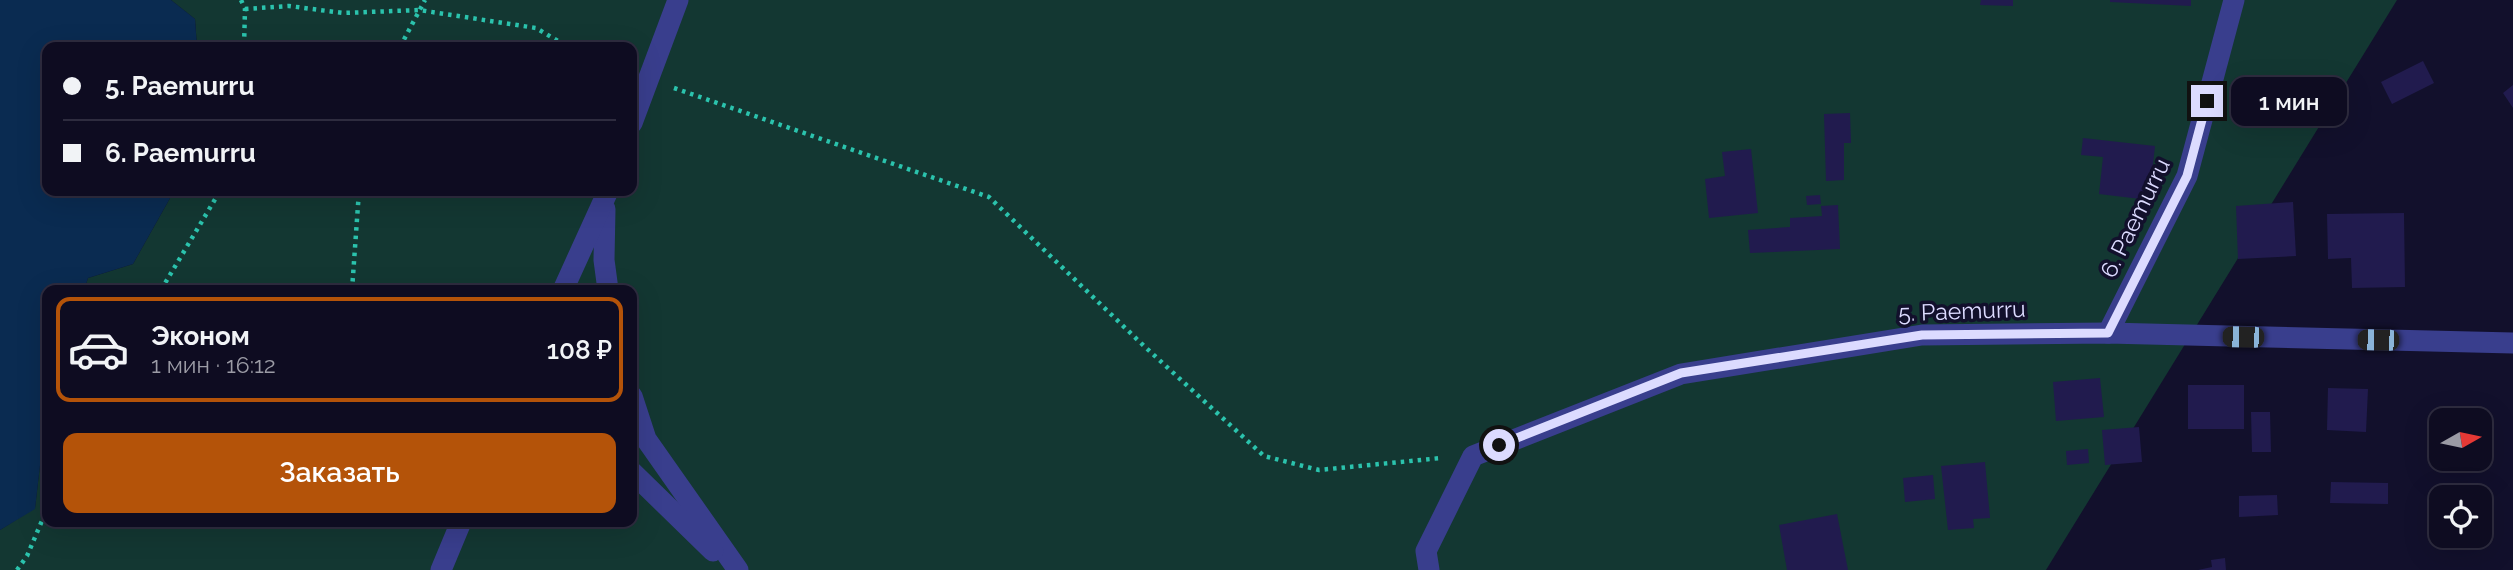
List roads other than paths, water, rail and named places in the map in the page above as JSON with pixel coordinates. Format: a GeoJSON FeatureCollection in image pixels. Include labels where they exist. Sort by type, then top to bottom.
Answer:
{"type":"FeatureCollection","features":[{"type":"Feature","properties":{"kind":"street"},"geometry":{"type":"LineString","coordinates":[[637,109],[678,0]]}},
{"type":"Feature","properties":{"kind":"street","name":"6. Paemurru"},"geometry":{"type":"LineString","coordinates":[[2108,333],[2187,176],[2234,0]]}},
{"type":"Feature","properties":{"kind":"street"},"geometry":{"type":"LineString","coordinates":[[565,285],[606,196]]}},
{"type":"Feature","properties":{"kind":"street"},"geometry":{"type":"LineString","coordinates":[[606,196],[604,260],[607,285]]}},
{"type":"Feature","properties":{"kind":"street","name":"5. Paemurru"},"geometry":{"type":"LineString","coordinates":[[1429,570],[1426,551],[1474,456],[1681,373],[1922,335],[2108,333],[2513,343]]}},
{"type":"Feature","properties":{"kind":"street"},"geometry":{"type":"LineString","coordinates":[[637,411],[646,439],[733,570]]}},
{"type":"Feature","properties":{"kind":"street"},"geometry":{"type":"LineString","coordinates":[[637,477],[733,570]]}},
{"type":"Feature","properties":{"kind":"street"},"geometry":{"type":"LineString","coordinates":[[637,493],[733,570]]}},
{"type":"Feature","properties":{"kind":"street"},"geometry":{"type":"LineString","coordinates":[[441,570],[458,527]]}},
{"type":"Feature","properties":{"kind":"water"},"geometry":{"type":"Polygon","coordinates":[[[0,0],[171,0],[195,19],[197,42],[42,42],[42,196],[171,196],[133,264],[88,278],[86,285],[42,285],[42,448],[35,509],[0,530],[0,0]]]}}]}
